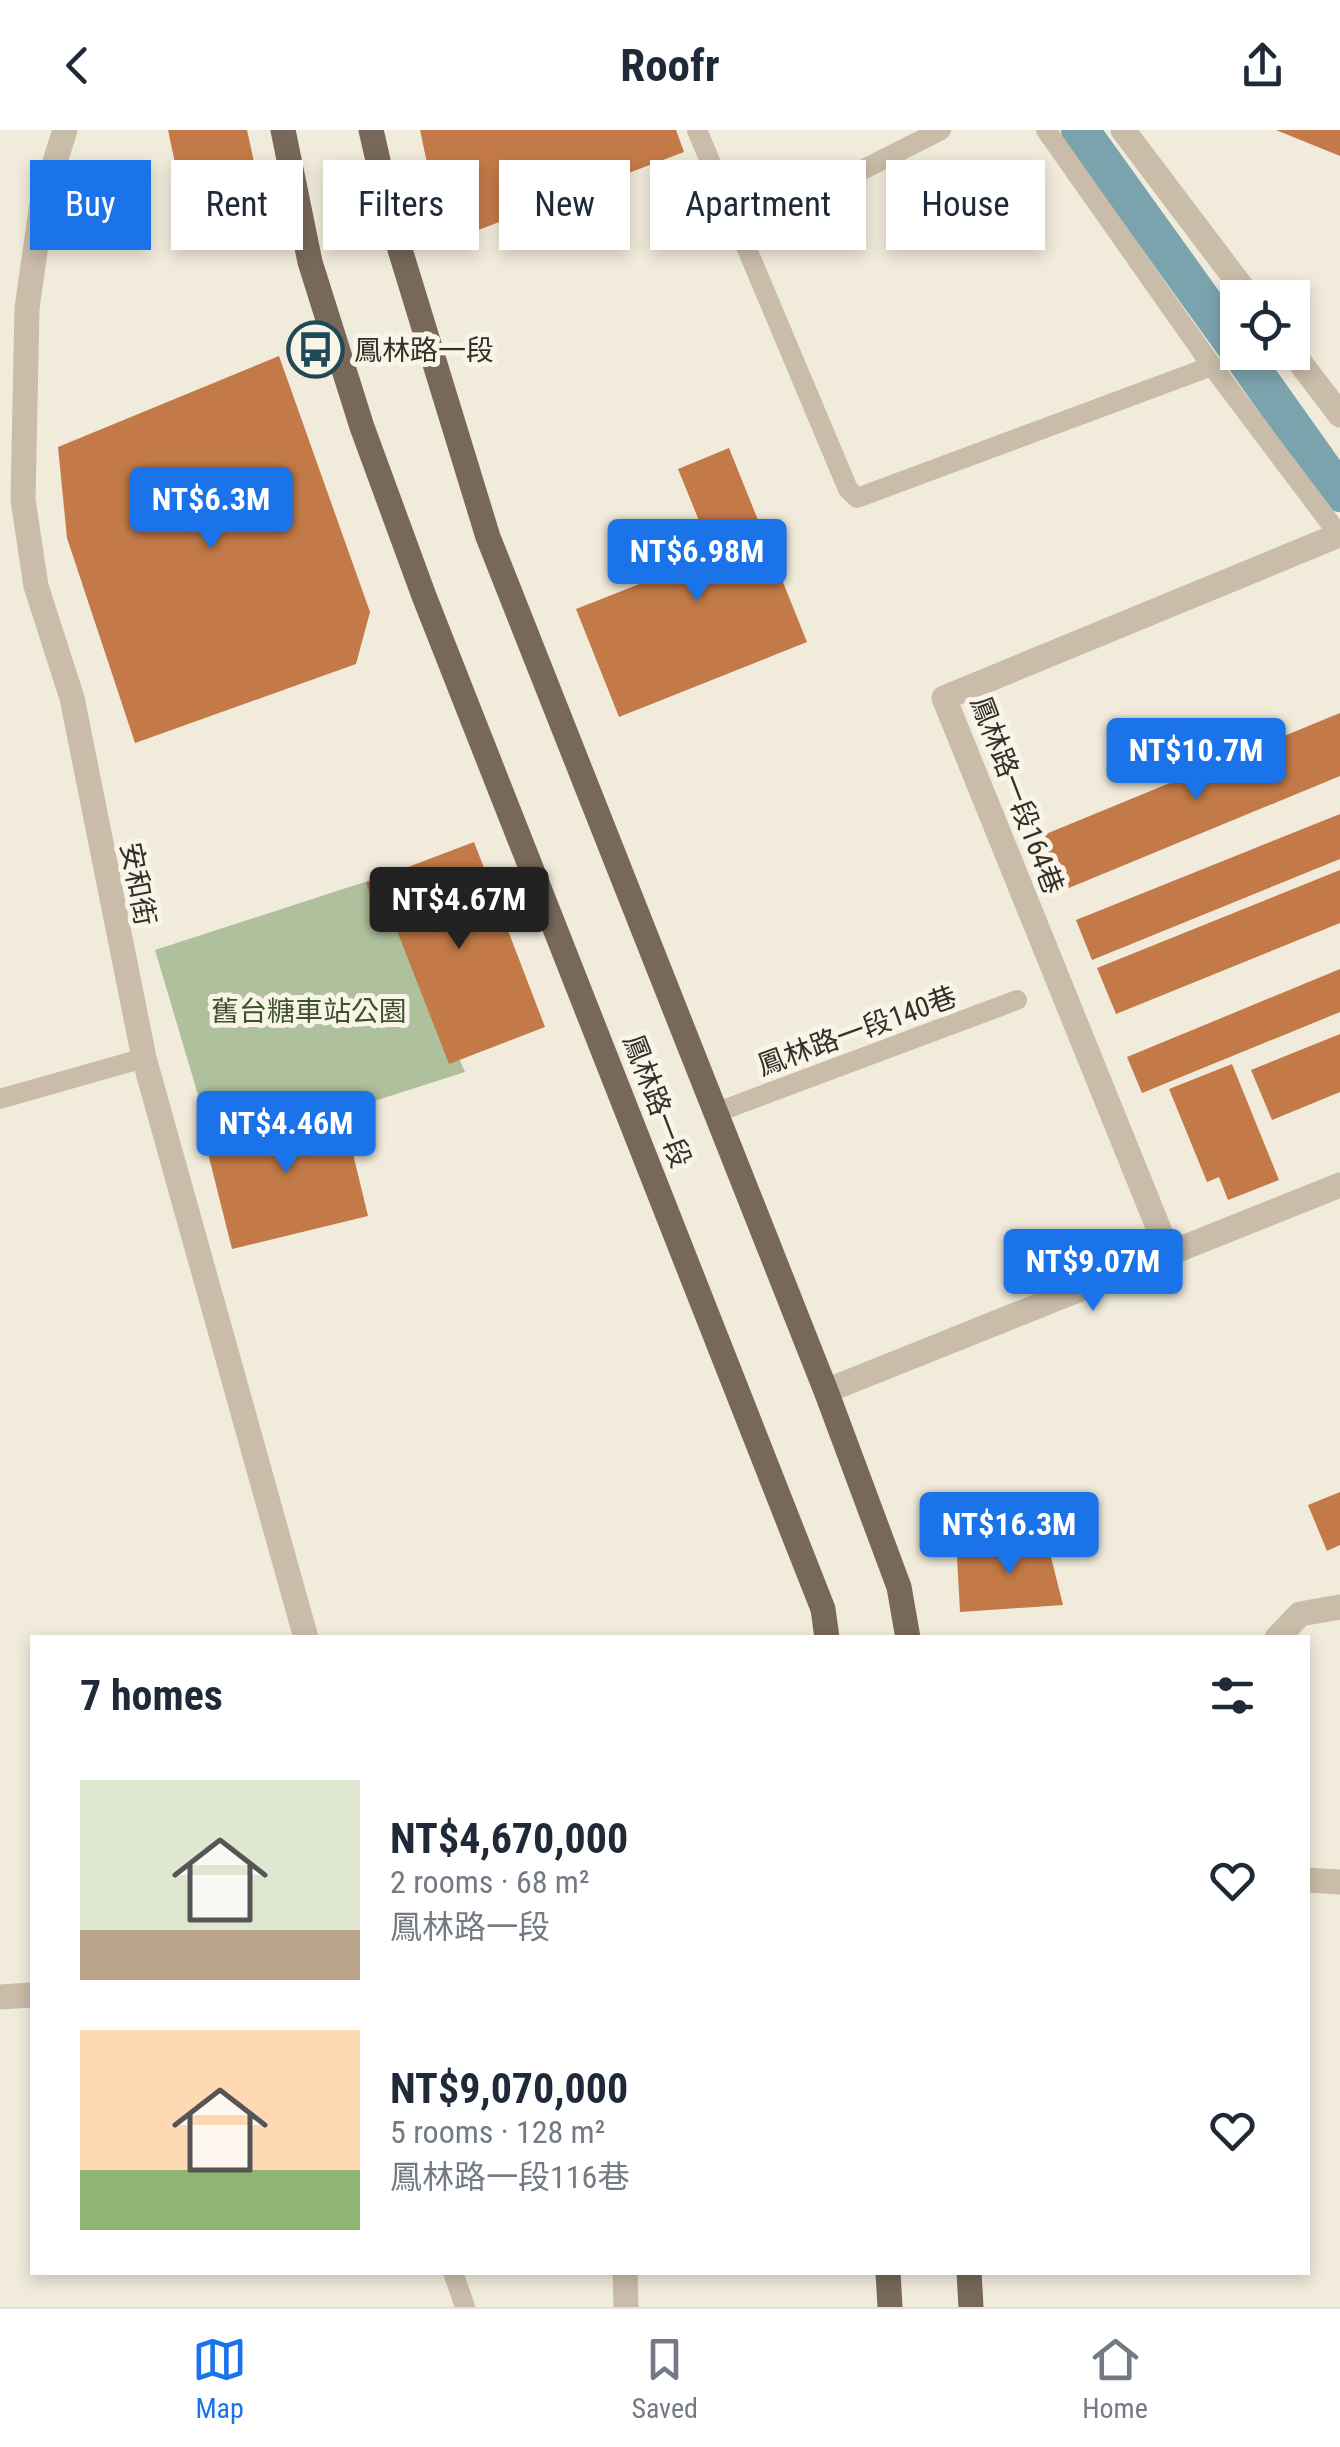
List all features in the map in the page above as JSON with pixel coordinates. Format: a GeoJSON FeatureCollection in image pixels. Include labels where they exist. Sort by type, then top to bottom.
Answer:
{"type":"FeatureCollection","features":[{"type":"Feature","properties":{"kind":"main road","name":"鳳林路一段"},"geometry":{"type":"LineString","coordinates":[[282,130],[310,262],[374,461],[816,1591],[826,1635]]}},
{"type":"Feature","properties":{"kind":"main road","name":"鳳林路一段"},"geometry":{"type":"LineString","coordinates":[[372,130],[394,230],[488,537],[826,1391],[899,1588],[907,1635]]}},
{"type":"Feature","properties":{"kind":"main road"},"geometry":{"type":"LineString","coordinates":[[888,2275],[890,2307]]}},
{"type":"Feature","properties":{"kind":"main road"},"geometry":{"type":"LineString","coordinates":[[970,2275],[971,2307]]}},
{"type":"Feature","properties":{"kind":"street","name":"安和街"},"geometry":{"type":"LineString","coordinates":[[65,130],[42,203],[27,308],[23,500],[36,586],[72,698],[144,1058],[305,1635]]}},
{"type":"Feature","properties":{"kind":"street"},"geometry":{"type":"LineString","coordinates":[[1123,130],[1236,280]]}},
{"type":"Feature","properties":{"kind":"street"},"geometry":{"type":"LineString","coordinates":[[1306,370],[1340,415]]}},
{"type":"Feature","properties":{"kind":"street","name":"鳳林路一段164巷"},"geometry":{"type":"LineString","coordinates":[[1169,1254],[944,698],[1340,536]]}},
{"type":"Feature","properties":{"kind":"street"},"geometry":{"type":"LineString","coordinates":[[826,1391],[1340,1185]]}},
{"type":"Feature","properties":{"kind":"street"},"geometry":{"type":"LineString","coordinates":[[1279,1635],[1300,1614],[1340,1607]]}},
{"type":"Feature","properties":{"kind":"street"},"geometry":{"type":"LineString","coordinates":[[1310,1880],[1340,1882]]}},
{"type":"Feature","properties":{"kind":"street"},"geometry":{"type":"LineString","coordinates":[[0,1997],[30,1995]]}},
{"type":"Feature","properties":{"kind":"street"},"geometry":{"type":"LineString","coordinates":[[625,2275],[626,2307]]}},
{"type":"Feature","properties":{"kind":"lane"},"geometry":{"type":"LineString","coordinates":[[697,130],[710,160]]}},
{"type":"Feature","properties":{"kind":"lane"},"geometry":{"type":"LineString","coordinates":[[866,168],[940,130]]}},
{"type":"Feature","properties":{"kind":"lane"},"geometry":{"type":"LineString","coordinates":[[1046,130],[1212,366],[1340,536]]}},
{"type":"Feature","properties":{"kind":"lane"},"geometry":{"type":"LineString","coordinates":[[748,250],[848,489],[858,498],[1212,366]]}},
{"type":"Feature","properties":{"kind":"lane","name":"鳳林路一段140巷"},"geometry":{"type":"LineString","coordinates":[[715,1112],[1018,1000]]}},
{"type":"Feature","properties":{"kind":"lane"},"geometry":{"type":"LineString","coordinates":[[0,1099],[144,1058]]}},
{"type":"Feature","properties":{"kind":"lane"},"geometry":{"type":"LineString","coordinates":[[454,2275],[465,2307]]}},
{"type":"Feature","properties":{"kind":"green space","name":"舊台糖車站公園"},"geometry":{"type":"Polygon","coordinates":[[[380,877],[465,1072],[215,1152],[155,950],[380,877]]]}},
{"type":"Feature","properties":{"kind":"building"},"geometry":{"type":"Polygon","coordinates":[[[168,130],[247,130],[254,160],[174,160],[168,130]]]}},
{"type":"Feature","properties":{"kind":"building"},"geometry":{"type":"Polygon","coordinates":[[[420,130],[676,130],[684,152],[650,160],[650,165],[630,172],[630,160],[499,160],[499,222],[479,230],[479,160],[426,160],[420,130]]]}},
{"type":"Feature","properties":{"kind":"building"},"geometry":{"type":"Polygon","coordinates":[[[1276,130],[1340,130],[1340,156],[1276,130]]]}},
{"type":"Feature","properties":{"kind":"building"},"geometry":{"type":"Polygon","coordinates":[[[279,356],[370,612],[356,664],[135,743],[67,538],[58,447],[279,356]]]}},
{"type":"Feature","properties":{"kind":"building"},"geometry":{"type":"Polygon","coordinates":[[[729,448],[807,642],[619,717],[576,609],[713,555],[678,469],[729,448]]]}},
{"type":"Feature","properties":{"kind":"building"},"geometry":{"type":"Polygon","coordinates":[[[1340,713],[1340,776],[1064,890],[1041,836],[1340,713]]]}},
{"type":"Feature","properties":{"kind":"building"},"geometry":{"type":"Polygon","coordinates":[[[1340,814],[1340,859],[1092,960],[1076,920],[1340,814]]]}},
{"type":"Feature","properties":{"kind":"building"},"geometry":{"type":"Polygon","coordinates":[[[474,842],[545,1027],[449,1064],[394,923],[383,927],[366,883],[474,842]]]}},
{"type":"Feature","properties":{"kind":"building"},"geometry":{"type":"Polygon","coordinates":[[[1340,870],[1340,923],[1116,1014],[1097,968],[1340,870]]]}},
{"type":"Feature","properties":{"kind":"building"},"geometry":{"type":"Polygon","coordinates":[[[1340,969],[1340,1012],[1142,1093],[1127,1057],[1340,969]]]}},
{"type":"Feature","properties":{"kind":"building"},"geometry":{"type":"Polygon","coordinates":[[[1340,1034],[1340,1092],[1272,1120],[1251,1070],[1340,1034]]]}},
{"type":"Feature","properties":{"kind":"building"},"geometry":{"type":"Polygon","coordinates":[[[1232,1064],[1279,1180],[1228,1200],[1219,1177],[1207,1182],[1169,1089],[1232,1064]]]}},
{"type":"Feature","properties":{"kind":"building"},"geometry":{"type":"Polygon","coordinates":[[[341,1104],[368,1216],[232,1249],[204,1137],[341,1104]]]}},
{"type":"Feature","properties":{"kind":"building"},"geometry":{"type":"Polygon","coordinates":[[[1340,1492],[1340,1545],[1327,1551],[1308,1505],[1340,1492]]]}},
{"type":"Feature","properties":{"kind":"building"},"geometry":{"type":"Polygon","coordinates":[[[1045,1533],[1063,1605],[960,1612],[957,1557],[1045,1533]]]}},
{"type":"Feature","properties":{"kind":"waterway"},"geometry":{"type":"LineString","coordinates":[[1080,130],[1220,325]]}},
{"type":"Feature","properties":{"kind":"waterway"},"geometry":{"type":"LineString","coordinates":[[1253,370],[1340,493]]}},
{"type":"Feature","properties":{"kind":"place","name":"鳳林路一段"},"geometry":{"type":"Point","coordinates":[315,350]}}]}
